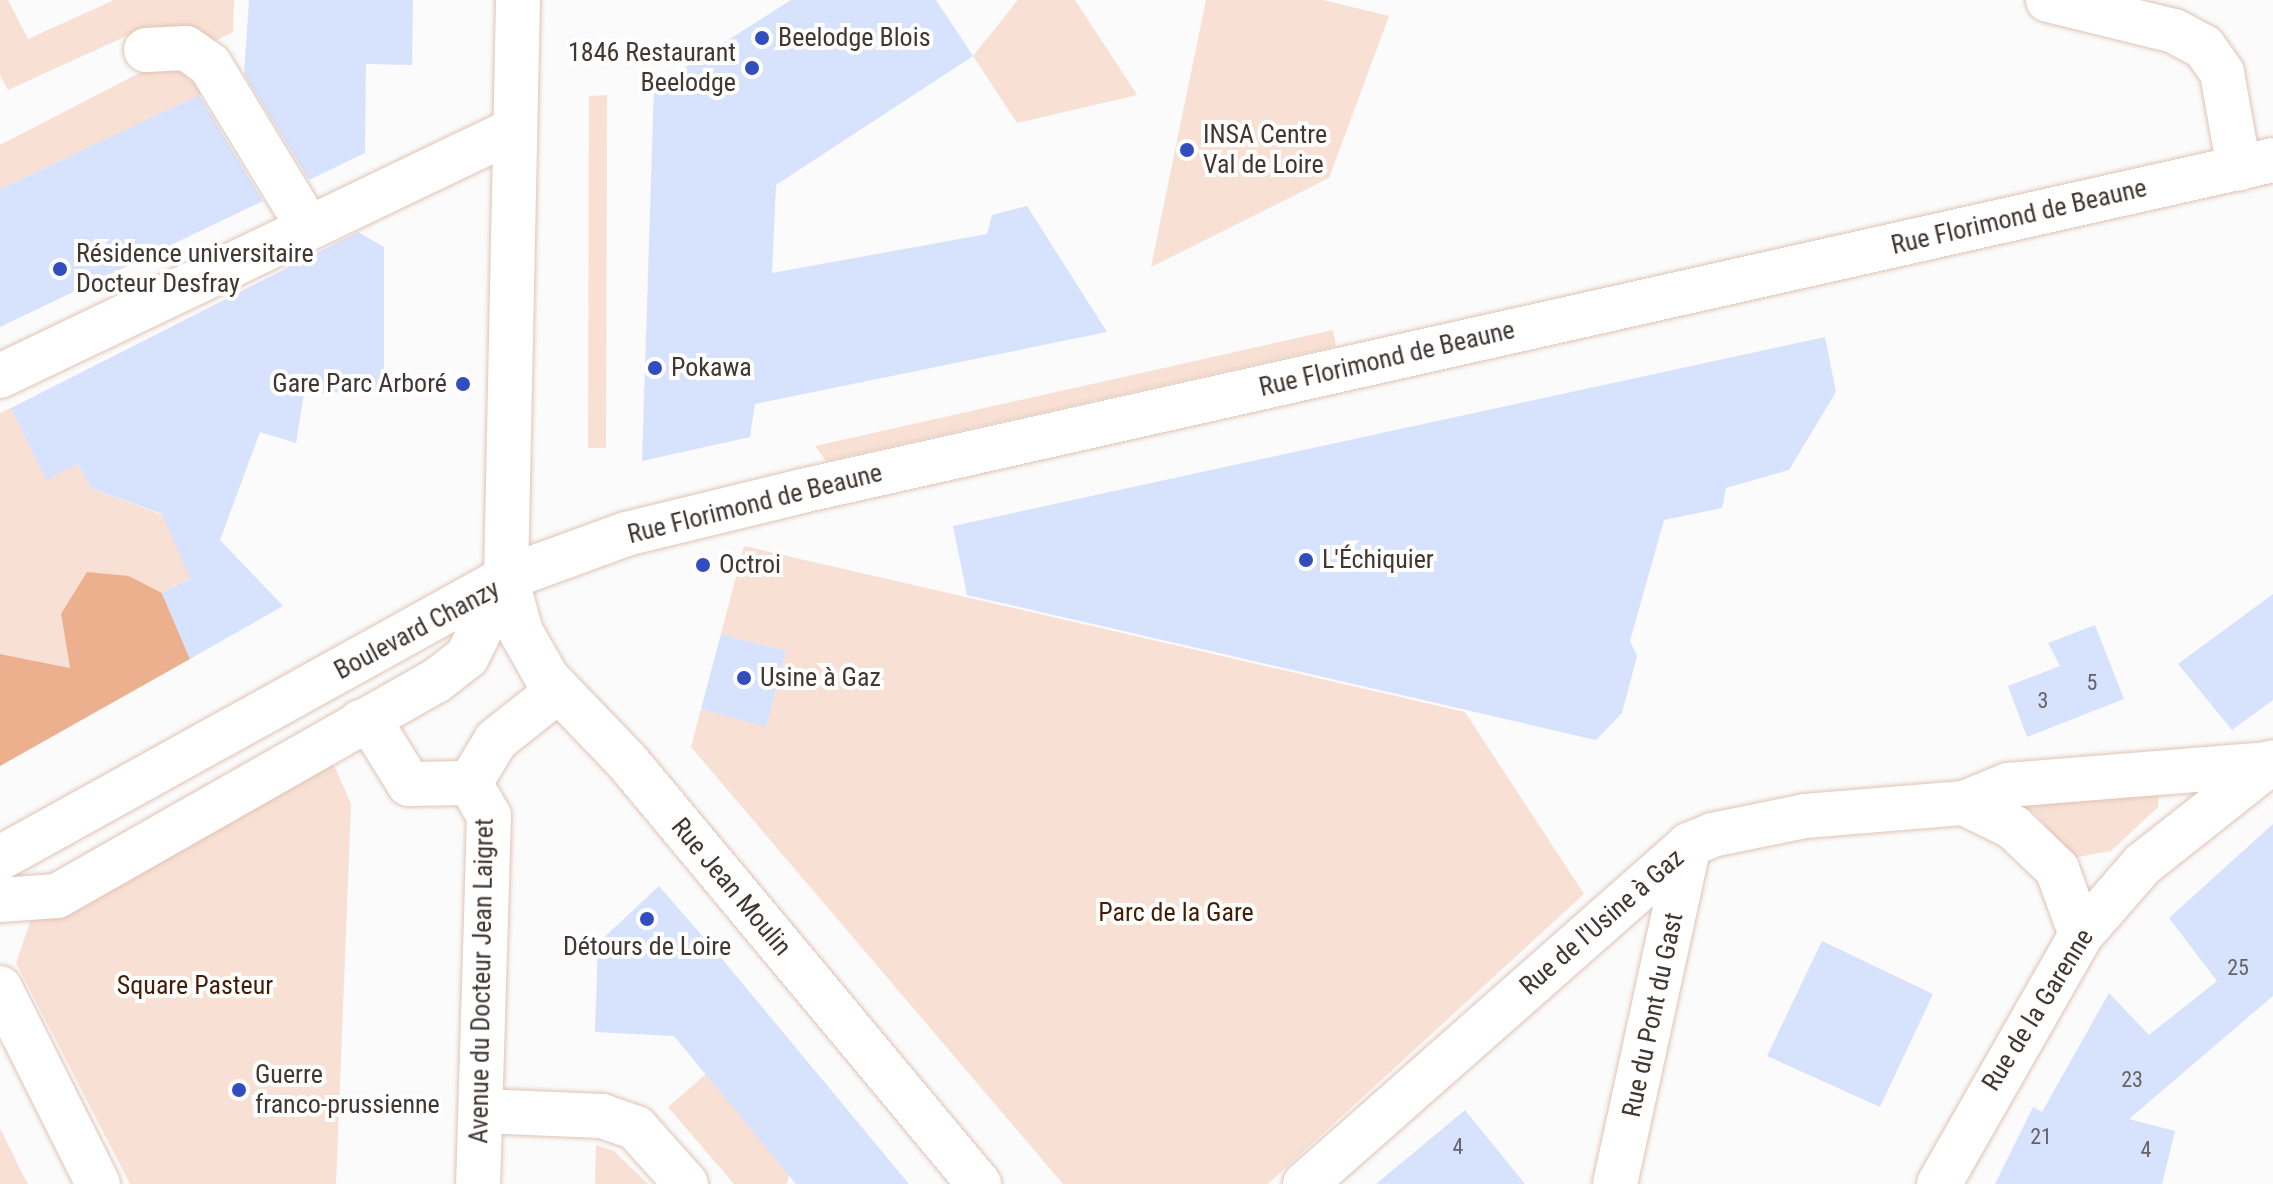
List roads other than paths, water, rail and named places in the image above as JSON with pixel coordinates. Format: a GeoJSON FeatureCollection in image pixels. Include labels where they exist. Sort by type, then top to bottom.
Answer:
{"type":"FeatureCollection","features":[{"type":"Feature","properties":{"kind":"street"},"geometry":{"type":"LineString","coordinates":[[506,578],[518,0]]}},
{"type":"Feature","properties":{"kind":"street"},"geometry":{"type":"LineString","coordinates":[[2048,0],[2174,31],[2204,47],[2222,73],[2256,164]]}},
{"type":"Feature","properties":{"kind":"street"},"geometry":{"type":"LineString","coordinates":[[146,50],[186,48],[210,65],[308,227]]}},
{"type":"Feature","properties":{"kind":"street"},"geometry":{"type":"LineString","coordinates":[[0,376],[514,130]]}},
{"type":"Feature","properties":{"kind":"street","name":"Rue Florimond de Beaune"},"geometry":{"type":"LineString","coordinates":[[506,578],[626,534],[802,491],[2256,164]]}},
{"type":"Feature","properties":{"kind":"street","name":"Rue Jean Moulin"},"geometry":{"type":"LineString","coordinates":[[506,578],[521,632],[559,690],[979,1184]]}},
{"type":"Feature","properties":{"kind":"street","name":"Boulevard Chanzy"},"geometry":{"type":"LineString","coordinates":[[0,900],[57,896],[467,657],[506,578]]}},
{"type":"Feature","properties":{"kind":"street","name":"Boulevard Chanzy"},"geometry":{"type":"LineString","coordinates":[[0,858],[506,578]]}},
{"type":"Feature","properties":{"kind":"street","name":"Avenue du Docteur Jean Laigret"},"geometry":{"type":"LineString","coordinates":[[470,783],[496,740],[559,690]]}},
{"type":"Feature","properties":{"kind":"street","name":"Avenue du Docteur Jean Laigret"},"geometry":{"type":"LineString","coordinates":[[360,722],[378,734],[409,784],[470,783]]}},
{"type":"Feature","properties":{"kind":"street","name":"Rue de l'Usine à Gaz"},"geometry":{"type":"LineString","coordinates":[[1305,1184],[1689,845],[1805,816],[1964,803],[2008,785],[2271,763]]}},
{"type":"Feature","properties":{"kind":"street","name":"Rue de la Garenne"},"geometry":{"type":"LineString","coordinates":[[1939,1184],[2081,935],[2143,864],[2271,763]]}},
{"type":"Feature","properties":{"kind":"street","name":"Avenue du Docteur Jean Laigret"},"geometry":{"type":"LineString","coordinates":[[470,783],[489,816],[478,1184]]}},
{"type":"Feature","properties":{"kind":"street"},"geometry":{"type":"LineString","coordinates":[[1964,803],[2013,827],[2057,869],[2081,935]]}},
{"type":"Feature","properties":{"kind":"street","name":"Rue du Pont du Gast"},"geometry":{"type":"LineString","coordinates":[[1615,1184],[1689,845]]}},
{"type":"Feature","properties":{"kind":"street"},"geometry":{"type":"LineString","coordinates":[[0,988],[98,1184]]}},
{"type":"Feature","properties":{"kind":"street"},"geometry":{"type":"LineString","coordinates":[[481,1111],[602,1116],[636,1128],[686,1184]]}},
{"type":"Feature","properties":{"kind":"place","name":"Beelodge Blois"},"geometry":{"type":"Point","coordinates":[762,38]}},
{"type":"Feature","properties":{"kind":"place","name":"1846 Restaurant Beelodge"},"geometry":{"type":"Point","coordinates":[752,68]}},
{"type":"Feature","properties":{"kind":"place","name":"INSA Centre Val de Loire"},"geometry":{"type":"Point","coordinates":[1187,150]}},
{"type":"Feature","properties":{"kind":"place","name":"Résidence universitaire Docteur Desfray"},"geometry":{"type":"Point","coordinates":[60,269]}},
{"type":"Feature","properties":{"kind":"place","name":"Pokawa"},"geometry":{"type":"Point","coordinates":[655,368]}},
{"type":"Feature","properties":{"kind":"place","name":"Gare Parc Arboré"},"geometry":{"type":"Point","coordinates":[463,384]}},
{"type":"Feature","properties":{"kind":"place","name":"L'Échiquier"},"geometry":{"type":"Point","coordinates":[1306,560]}},
{"type":"Feature","properties":{"kind":"place","name":"Octroi"},"geometry":{"type":"Point","coordinates":[703,565]}},
{"type":"Feature","properties":{"kind":"place","name":"Usine à Gaz"},"geometry":{"type":"Point","coordinates":[744,678]}},
{"type":"Feature","properties":{"kind":"place","name":"Détours de Loire"},"geometry":{"type":"Point","coordinates":[647,919]}},
{"type":"Feature","properties":{"kind":"place","name":"Guerre franco-prussienne"},"geometry":{"type":"Point","coordinates":[239,1090]}},
{"type":"Feature","properties":{"kind":"park label","name":"Parc de la Gare"},"geometry":{"type":"Point","coordinates":[1176,913]}},
{"type":"Feature","properties":{"kind":"park label","name":"Square Pasteur"},"geometry":{"type":"Point","coordinates":[195,986]}}]}
